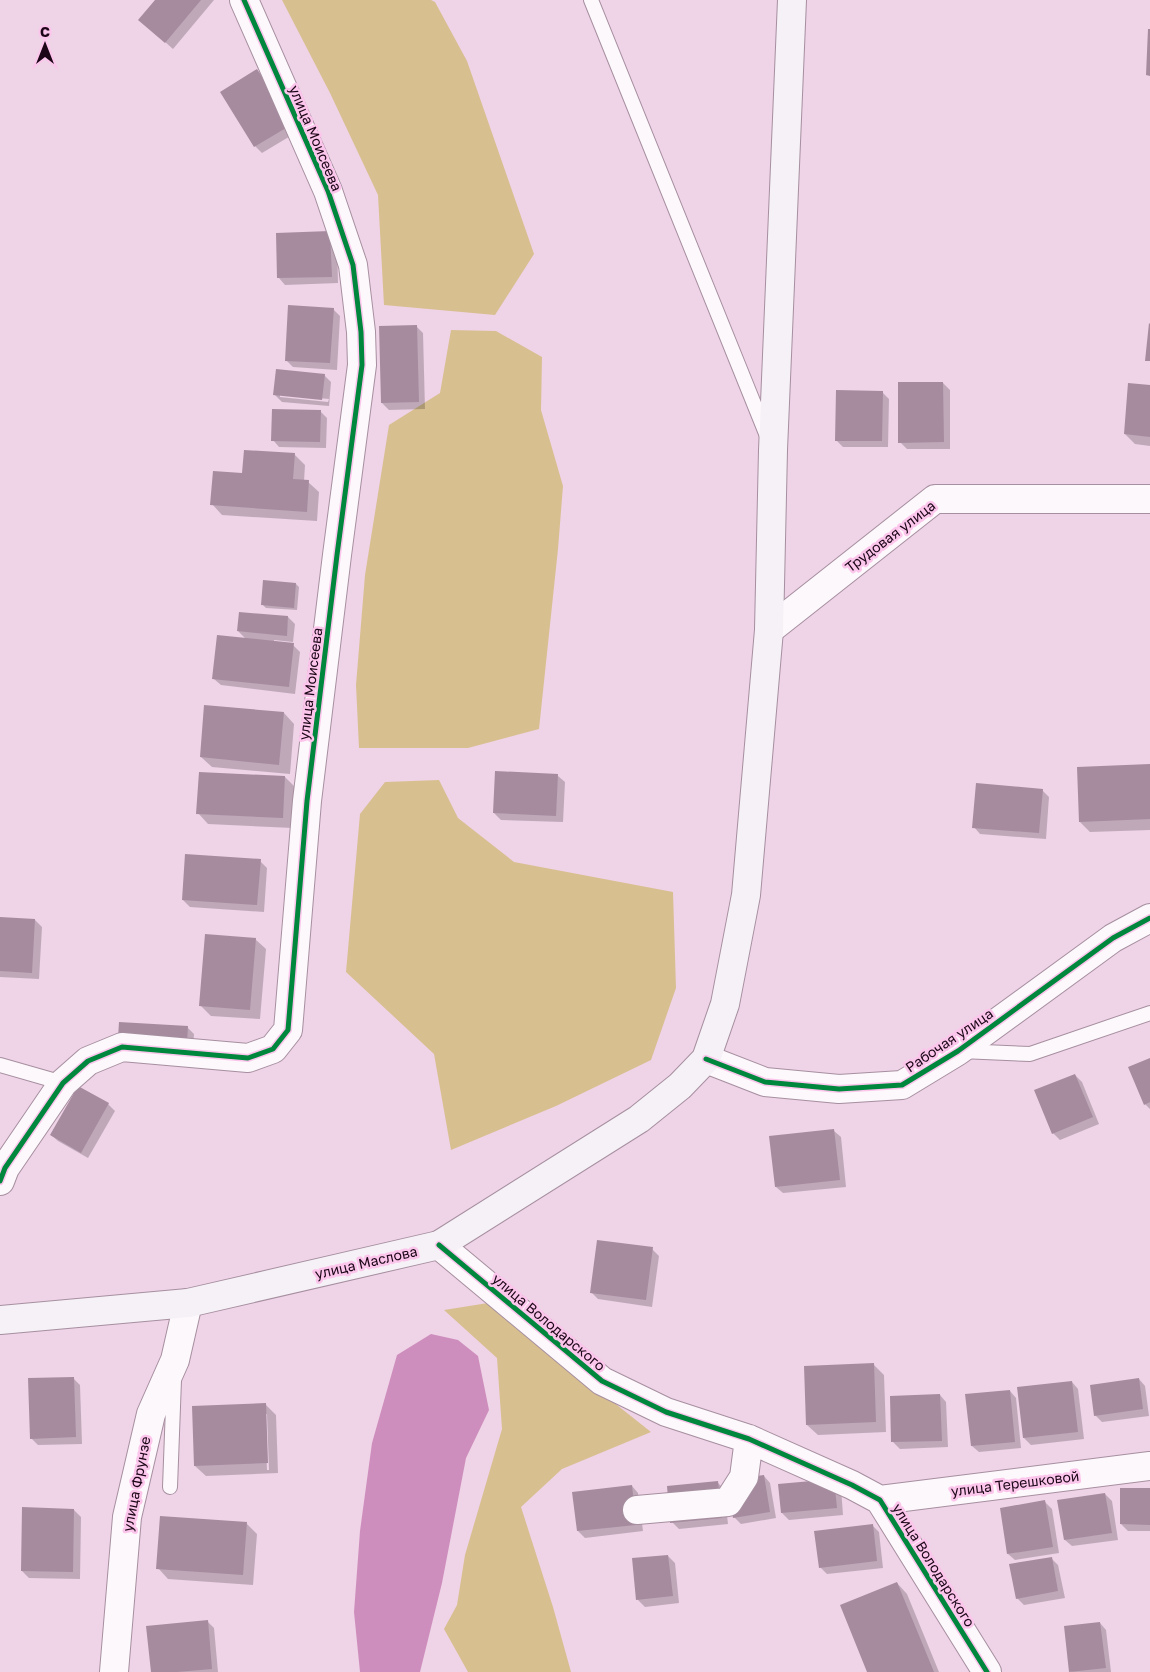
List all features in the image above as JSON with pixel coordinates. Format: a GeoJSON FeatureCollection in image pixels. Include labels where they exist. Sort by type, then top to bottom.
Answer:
{"type":"FeatureCollection","features":[{"type":"Feature","properties":{"kind":"main road"},"geometry":{"type":"LineString","coordinates":[[706,1059],[725,1004],[746,894],[769,630],[773,450],[792,0]]}},
{"type":"Feature","properties":{"kind":"main road","name":"улица Маслова"},"geometry":{"type":"LineString","coordinates":[[0,1320],[188,1303],[439,1245],[639,1119],[680,1086],[706,1059]]}},
{"type":"Feature","properties":{"kind":"street","name":"улица Моисеева"},"geometry":{"type":"LineString","coordinates":[[0,1181],[5,1168],[63,1083],[88,1061],[122,1047],[248,1058],[273,1049],[288,1030],[307,801],[336,555],[362,365],[361,332],[353,265],[328,191],[244,0]]}},
{"type":"Feature","properties":{"kind":"street","name":"Трудовая улица"},"geometry":{"type":"LineString","coordinates":[[769,630],[935,500],[1150,500]]}},
{"type":"Feature","properties":{"kind":"street","name":"Рабочая улица"},"geometry":{"type":"LineString","coordinates":[[706,1059],[765,1082],[839,1088],[902,1085],[958,1051],[1113,938],[1150,918]]}},
{"type":"Feature","properties":{"kind":"street","name":"улица Володарского"},"geometry":{"type":"LineString","coordinates":[[439,1245],[602,1381],[666,1412],[749,1439],[852,1485],[880,1500],[987,1672]]}},
{"type":"Feature","properties":{"kind":"street","name":"улица Фрунзе"},"geometry":{"type":"LineString","coordinates":[[114,1672],[127,1517],[151,1414],[175,1360],[188,1303]]}},
{"type":"Feature","properties":{"kind":"street"},"geometry":{"type":"LineString","coordinates":[[637,1510],[728,1502],[744,1478],[749,1439]]}},
{"type":"Feature","properties":{"kind":"street","name":"улица Терешковой"},"geometry":{"type":"LineString","coordinates":[[880,1500],[1150,1466]]}},
{"type":"Feature","properties":{"kind":"lane"},"geometry":{"type":"LineString","coordinates":[[591,0],[773,450]]}},
{"type":"Feature","properties":{"kind":"lane"},"geometry":{"type":"LineString","coordinates":[[958,1051],[1030,1054],[1150,1013]]}},
{"type":"Feature","properties":{"kind":"lane"},"geometry":{"type":"LineString","coordinates":[[0,1064],[63,1083]]}},
{"type":"Feature","properties":{"kind":"lane"},"geometry":{"type":"LineString","coordinates":[[170,1487],[175,1360]]}},
{"type":"Feature","properties":{"kind":"shaded area"},"geometry":{"type":"Polygon","coordinates":[[[282,0],[431,0],[435,2],[467,61],[534,254],[495,315],[384,305],[378,195],[330,93],[282,0]]]}},
{"type":"Feature","properties":{"kind":"shaded area"},"geometry":{"type":"Polygon","coordinates":[[[451,330],[496,331],[542,357],[541,410],[563,486],[539,729],[468,748],[359,748],[356,685],[365,575],[389,425],[440,393],[451,330]]]}},
{"type":"Feature","properties":{"kind":"shaded area"},"geometry":{"type":"Polygon","coordinates":[[[439,780],[458,818],[514,862],[673,892],[676,988],[651,1060],[556,1106],[451,1150],[434,1054],[346,972],[360,814],[385,782],[439,780]]]}},
{"type":"Feature","properties":{"kind":"shaded area"},"geometry":{"type":"Polygon","coordinates":[[[488,1303],[651,1432],[562,1469],[521,1507],[553,1607],[571,1672],[468,1672],[444,1629],[457,1605],[465,1555],[502,1429],[497,1358],[444,1310],[488,1303]]]}},
{"type":"Feature","properties":{"kind":"shaded area"},"geometry":{"type":"Polygon","coordinates":[[[431,1334],[458,1340],[478,1356],[489,1410],[466,1458],[442,1583],[420,1672],[360,1672],[354,1612],[360,1531],[372,1443],[397,1355],[431,1334]]]}},
{"type":"Feature","properties":{"kind":"building"},"geometry":{"type":"Polygon","coordinates":[[[155,0],[201,0],[165,43],[138,20],[155,0]]]}},
{"type":"Feature","properties":{"kind":"building"},"geometry":{"type":"Polygon","coordinates":[[[1148,29],[1150,29],[1150,76],[1146,75],[1148,29]]]}},
{"type":"Feature","properties":{"kind":"building"},"geometry":{"type":"Polygon","coordinates":[[[257,69],[291,125],[254,147],[220,92],[257,69]]]}},
{"type":"Feature","properties":{"kind":"building"},"geometry":{"type":"Polygon","coordinates":[[[330,231],[332,277],[277,278],[276,233],[330,231]]]}},
{"type":"Feature","properties":{"kind":"building"},"geometry":{"type":"Polygon","coordinates":[[[288,305],[334,308],[330,363],[285,361],[288,305]]]}},
{"type":"Feature","properties":{"kind":"building"},"geometry":{"type":"Polygon","coordinates":[[[1149,323],[1150,361],[1145,361],[1149,323]]]}},
{"type":"Feature","properties":{"kind":"building"},"geometry":{"type":"Polygon","coordinates":[[[417,325],[419,402],[381,403],[379,326],[417,325]]]}},
{"type":"Feature","properties":{"kind":"building"},"geometry":{"type":"Polygon","coordinates":[[[276,369],[325,374],[322,400],[273,395],[276,369]]]}},
{"type":"Feature","properties":{"kind":"building"},"geometry":{"type":"Polygon","coordinates":[[[898,382],[943,382],[944,442],[898,443],[898,382]]]}},
{"type":"Feature","properties":{"kind":"building"},"geometry":{"type":"Polygon","coordinates":[[[1128,383],[1150,385],[1150,437],[1124,434],[1128,383]]]}},
{"type":"Feature","properties":{"kind":"building"},"geometry":{"type":"Polygon","coordinates":[[[836,390],[883,391],[882,441],[835,441],[836,390]]]}},
{"type":"Feature","properties":{"kind":"building"},"geometry":{"type":"Polygon","coordinates":[[[272,409],[321,410],[320,442],[271,441],[272,409]]]}},
{"type":"Feature","properties":{"kind":"building"},"geometry":{"type":"Polygon","coordinates":[[[244,450],[295,453],[293,479],[309,480],[307,512],[210,505],[213,471],[242,473],[244,450]]]}},
{"type":"Feature","properties":{"kind":"building"},"geometry":{"type":"Polygon","coordinates":[[[263,580],[296,583],[294,608],[261,605],[263,580]]]}},
{"type":"Feature","properties":{"kind":"building"},"geometry":{"type":"Polygon","coordinates":[[[239,612],[288,616],[287,636],[237,631],[239,612]]]}},
{"type":"Feature","properties":{"kind":"building"},"geometry":{"type":"Polygon","coordinates":[[[217,635],[294,643],[289,687],[212,679],[217,635]]]}},
{"type":"Feature","properties":{"kind":"building"},"geometry":{"type":"Polygon","coordinates":[[[204,705],[284,712],[279,765],[200,757],[204,705]]]}},
{"type":"Feature","properties":{"kind":"building"},"geometry":{"type":"Polygon","coordinates":[[[1150,764],[1150,819],[1079,822],[1077,767],[1150,764]]]}},
{"type":"Feature","properties":{"kind":"building"},"geometry":{"type":"Polygon","coordinates":[[[495,771],[558,774],[556,816],[493,813],[495,771]]]}},
{"type":"Feature","properties":{"kind":"building"},"geometry":{"type":"Polygon","coordinates":[[[199,772],[285,776],[283,818],[196,814],[199,772]]]}},
{"type":"Feature","properties":{"kind":"building"},"geometry":{"type":"Polygon","coordinates":[[[976,783],[1043,789],[1039,833],[972,828],[976,783]]]}},
{"type":"Feature","properties":{"kind":"building"},"geometry":{"type":"Polygon","coordinates":[[[185,854],[261,859],[257,905],[182,900],[185,854]]]}},
{"type":"Feature","properties":{"kind":"building"},"geometry":{"type":"Polygon","coordinates":[[[0,917],[35,919],[32,973],[0,971],[0,917]]]}},
{"type":"Feature","properties":{"kind":"building"},"geometry":{"type":"Polygon","coordinates":[[[205,934],[256,938],[250,1010],[199,1006],[205,934]]]}},
{"type":"Feature","properties":{"kind":"building"},"geometry":{"type":"Polygon","coordinates":[[[119,1022],[188,1026],[186,1059],[117,1054],[119,1022]]]}},
{"type":"Feature","properties":{"kind":"building"},"geometry":{"type":"Polygon","coordinates":[[[1150,1058],[1150,1102],[1144,1105],[1128,1067],[1150,1058]]]}},
{"type":"Feature","properties":{"kind":"building"},"geometry":{"type":"Polygon","coordinates":[[[1075,1074],[1093,1117],[1052,1134],[1034,1090],[1075,1074]]]}},
{"type":"Feature","properties":{"kind":"building"},"geometry":{"type":"Polygon","coordinates":[[[78,1086],[109,1103],[81,1153],[50,1135],[78,1086]]]}},
{"type":"Feature","properties":{"kind":"building"},"geometry":{"type":"Polygon","coordinates":[[[834,1129],[840,1180],[775,1187],[769,1136],[834,1129]]]}},
{"type":"Feature","properties":{"kind":"building"},"geometry":{"type":"Polygon","coordinates":[[[597,1240],[653,1247],[646,1300],[590,1293],[597,1240]]]}},
{"type":"Feature","properties":{"kind":"building"},"geometry":{"type":"Polygon","coordinates":[[[874,1363],[876,1422],[806,1425],[804,1366],[874,1363]]]}},
{"type":"Feature","properties":{"kind":"building"},"geometry":{"type":"Polygon","coordinates":[[[74,1377],[76,1437],[30,1439],[28,1378],[74,1377]]]}},
{"type":"Feature","properties":{"kind":"building"},"geometry":{"type":"Polygon","coordinates":[[[1139,1378],[1143,1409],[1094,1416],[1090,1385],[1139,1378]]]}},
{"type":"Feature","properties":{"kind":"building"},"geometry":{"type":"Polygon","coordinates":[[[1072,1381],[1078,1432],[1023,1438],[1017,1387],[1072,1381]]]}},
{"type":"Feature","properties":{"kind":"building"},"geometry":{"type":"Polygon","coordinates":[[[1010,1390],[1015,1442],[971,1446],[965,1394],[1010,1390]]]}},
{"type":"Feature","properties":{"kind":"building"},"geometry":{"type":"Polygon","coordinates":[[[940,1394],[942,1441],[891,1442],[890,1396],[940,1394]]]}},
{"type":"Feature","properties":{"kind":"building"},"geometry":{"type":"Polygon","coordinates":[[[266,1403],[268,1463],[194,1466],[192,1406],[266,1403]]]}},
{"type":"Feature","properties":{"kind":"building"},"geometry":{"type":"Polygon","coordinates":[[[764,1475],[770,1512],[733,1518],[727,1480],[764,1475]]]}},
{"type":"Feature","properties":{"kind":"building"},"geometry":{"type":"Polygon","coordinates":[[[834,1479],[837,1508],[781,1513],[778,1484],[834,1479]]]}},
{"type":"Feature","properties":{"kind":"building"},"geometry":{"type":"Polygon","coordinates":[[[718,1481],[722,1518],[670,1523],[667,1486],[718,1481]]]}},
{"type":"Feature","properties":{"kind":"building"},"geometry":{"type":"Polygon","coordinates":[[[632,1485],[636,1525],[577,1531],[572,1492],[632,1485]]]}},
{"type":"Feature","properties":{"kind":"building"},"geometry":{"type":"Polygon","coordinates":[[[1120,1488],[1150,1488],[1150,1525],[1120,1524],[1120,1488]]]}},
{"type":"Feature","properties":{"kind":"building"},"geometry":{"type":"Polygon","coordinates":[[[1105,1493],[1112,1533],[1064,1540],[1057,1500],[1105,1493]]]}},
{"type":"Feature","properties":{"kind":"building"},"geometry":{"type":"Polygon","coordinates":[[[1045,1500],[1053,1547],[1007,1554],[1000,1508],[1045,1500]]]}},
{"type":"Feature","properties":{"kind":"building"},"geometry":{"type":"Polygon","coordinates":[[[22,1507],[74,1509],[73,1572],[21,1571],[22,1507]]]}},
{"type":"Feature","properties":{"kind":"building"},"geometry":{"type":"Polygon","coordinates":[[[160,1516],[247,1522],[243,1575],[156,1569],[160,1516]]]}},
{"type":"Feature","properties":{"kind":"building"},"geometry":{"type":"Polygon","coordinates":[[[873,1524],[877,1561],[819,1568],[814,1531],[873,1524]]]}},
{"type":"Feature","properties":{"kind":"building"},"geometry":{"type":"Polygon","coordinates":[[[668,1555],[673,1596],[636,1600],[632,1558],[668,1555]]]}},
{"type":"Feature","properties":{"kind":"building"},"geometry":{"type":"Polygon","coordinates":[[[1052,1557],[1058,1591],[1016,1599],[1009,1564],[1052,1557]]]}},
{"type":"Feature","properties":{"kind":"building"},"geometry":{"type":"Polygon","coordinates":[[[897,1582],[934,1672],[867,1672],[840,1605],[897,1582]]]}},
{"type":"Feature","properties":{"kind":"building"},"geometry":{"type":"Polygon","coordinates":[[[208,1620],[212,1669],[151,1672],[146,1626],[208,1620]]]}},
{"type":"Feature","properties":{"kind":"building"},"geometry":{"type":"Polygon","coordinates":[[[1100,1622],[1106,1668],[1069,1672],[1064,1626],[1100,1622]]]}},
{"type":"Feature","properties":{"kind":"cycle path"},"geometry":{"type":"LineString","coordinates":[[0,1181],[5,1168],[63,1083],[88,1061],[122,1047],[248,1058],[273,1049],[288,1030],[307,801],[362,365],[361,332],[353,265],[328,191],[244,0]]}},
{"type":"Feature","properties":{"kind":"cycle path"},"geometry":{"type":"LineString","coordinates":[[706,1059],[765,1082],[839,1089],[902,1085],[958,1051],[1113,938],[1150,918]]}},
{"type":"Feature","properties":{"kind":"cycle path"},"geometry":{"type":"LineString","coordinates":[[439,1245],[602,1381],[666,1412],[749,1439],[852,1485],[880,1500],[987,1672]]}}]}
